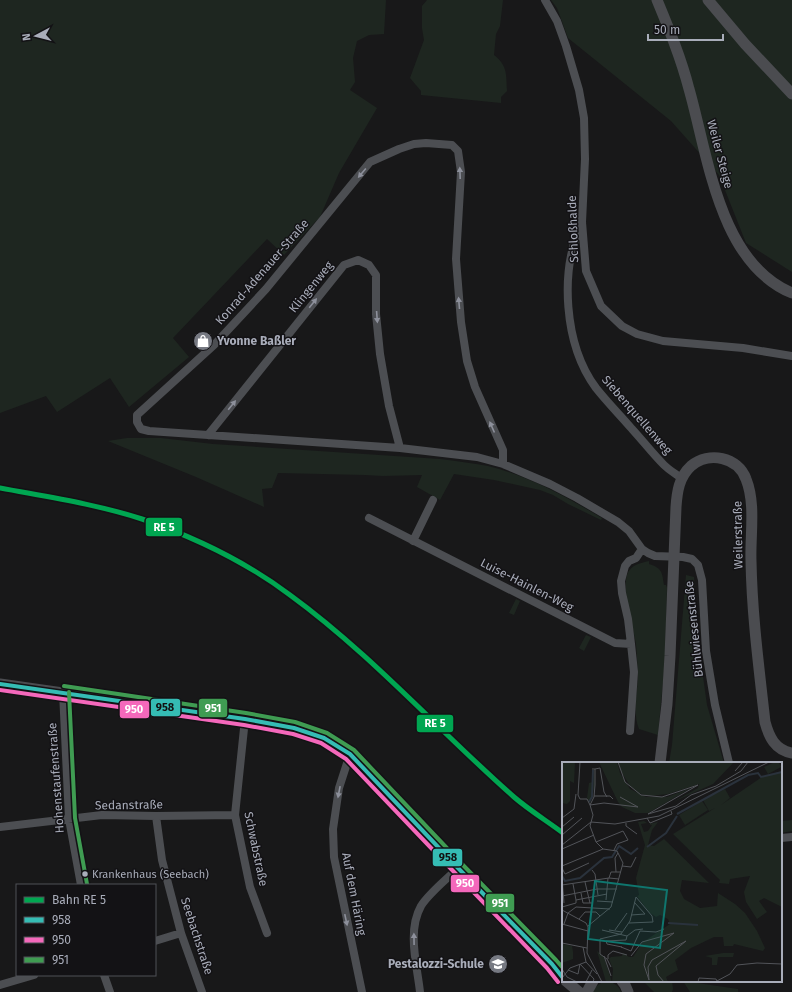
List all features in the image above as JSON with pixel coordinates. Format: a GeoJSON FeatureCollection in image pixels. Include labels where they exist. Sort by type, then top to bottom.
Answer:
{"type":"FeatureCollection","features":[{"type":"Feature","properties":{"kind":"street","name":"Schloßhalde"},"geometry":{"type":"LineString","coordinates":[[545,0],[557,21],[579,90],[584,118],[585,159],[582,222],[586,271],[601,306],[622,326],[637,334],[663,341],[743,348],[792,356]]}},
{"type":"Feature","properties":{"kind":"street","name":"Weiler Steige"},"geometry":{"type":"LineString","coordinates":[[657,0],[688,82],[708,165],[727,219],[741,246],[757,269],[776,285],[792,293]]}},
{"type":"Feature","properties":{"kind":"street"},"geometry":{"type":"LineString","coordinates":[[708,0],[745,44],[792,94]]}},
{"type":"Feature","properties":{"kind":"street","name":"Konrad-Adenauer-Straße"},"geometry":{"type":"LineString","coordinates":[[503,464],[503,450],[474,388],[461,322],[456,259],[461,172],[458,151],[452,145],[426,142],[414,144],[370,162],[266,289],[214,345],[137,415],[137,422],[141,429],[149,431],[400,448],[477,457],[503,464],[550,484],[618,522],[629,531],[642,549]]}},
{"type":"Feature","properties":{"kind":"street","name":"Siebenquellenweg"},"geometry":{"type":"LineString","coordinates":[[582,222],[576,234],[568,284],[569,314],[576,349],[596,387],[665,465],[681,478]]}},
{"type":"Feature","properties":{"kind":"street","name":"Klingenweg"},"geometry":{"type":"LineString","coordinates":[[208,435],[344,265],[358,260],[369,265],[376,275],[376,314],[380,354],[389,406],[400,448]]}},
{"type":"Feature","properties":{"kind":"street","name":"Weilerstraße"},"geometry":{"type":"LineString","coordinates":[[660,762],[668,698],[677,491],[681,478],[688,469],[696,462],[704,458],[715,456],[732,462],[741,469],[749,488],[751,500],[751,561],[757,651],[765,722],[767,732],[777,746],[785,752],[792,753]]}},
{"type":"Feature","properties":{"kind":"street"},"geometry":{"type":"LineString","coordinates":[[413,541],[433,500]]}},
{"type":"Feature","properties":{"kind":"street","name":"Luise-Hainlen-Weg"},"geometry":{"type":"LineString","coordinates":[[369,518],[615,644],[631,644]]}},
{"type":"Feature","properties":{"kind":"street"},"geometry":{"type":"LineString","coordinates":[[630,731],[634,672],[628,619],[621,581],[625,566],[629,561],[636,558],[642,549],[655,556],[674,557]]}},
{"type":"Feature","properties":{"kind":"street","name":"Bühlwiesenstraße"},"geometry":{"type":"LineString","coordinates":[[674,557],[692,558],[698,565],[702,580],[706,651],[715,705],[729,762]]}},
{"type":"Feature","properties":{"kind":"street"},"geometry":{"type":"LineString","coordinates":[[0,684],[245,719],[294,728],[324,738],[350,754],[552,964],[562,977]]}},
{"type":"Feature","properties":{"kind":"street","name":"Hohenstaufenstraße"},"geometry":{"type":"LineString","coordinates":[[63,692],[69,820],[82,884]]}},
{"type":"Feature","properties":{"kind":"street","name":"Schwabstraße"},"geometry":{"type":"LineString","coordinates":[[245,719],[235,815],[250,887],[267,933]]}},
{"type":"Feature","properties":{"kind":"street","name":"Auf dem Häring"},"geometry":{"type":"LineString","coordinates":[[350,754],[339,788],[333,829],[334,857],[362,992]]}},
{"type":"Feature","properties":{"kind":"street","name":"Sedanstraße"},"geometry":{"type":"LineString","coordinates":[[0,826],[69,820],[102,815],[235,815]]}},
{"type":"Feature","properties":{"kind":"street","name":"Seebachstraße"},"geometry":{"type":"LineString","coordinates":[[156,816],[162,860],[181,933],[202,992]]}},
{"type":"Feature","properties":{"kind":"street"},"geometry":{"type":"LineString","coordinates":[[782,838],[792,837]]}},
{"type":"Feature","properties":{"kind":"street"},"geometry":{"type":"LineString","coordinates":[[420,992],[414,942],[414,929],[417,919],[421,907],[426,900],[458,868]]}},
{"type":"Feature","properties":{"kind":"street"},"geometry":{"type":"LineString","coordinates":[[156,941],[181,933]]}},
{"type":"Feature","properties":{"kind":"street"},"geometry":{"type":"LineString","coordinates":[[552,964],[562,969]]}},
{"type":"Feature","properties":{"kind":"street"},"geometry":{"type":"LineString","coordinates":[[0,985],[31,976]]}},
{"type":"Feature","properties":{"kind":"street"},"geometry":{"type":"LineString","coordinates":[[104,976],[110,992]]}},
{"type":"Feature","properties":{"kind":"street"},"geometry":{"type":"LineString","coordinates":[[567,982],[579,992]]}},
{"type":"Feature","properties":{"kind":"street"},"geometry":{"type":"LineString","coordinates":[[587,992],[592,982]]}},
{"type":"Feature","properties":{"kind":"shaded area"},"geometry":{"type":"Polygon","coordinates":[[[0,0],[386,0],[384,34],[369,35],[357,41],[353,58],[355,82],[350,90],[377,108],[339,173],[320,217],[284,255],[267,239],[173,338],[189,357],[129,407],[110,378],[57,412],[46,396],[0,413],[0,0]]]}},
{"type":"Feature","properties":{"kind":"shaded area"},"geometry":{"type":"Polygon","coordinates":[[[427,0],[503,0],[500,26],[496,34],[494,55],[502,63],[506,75],[507,91],[501,97],[501,103],[421,95],[421,91],[410,78],[424,40],[422,28],[422,6],[427,0]]]}},
{"type":"Feature","properties":{"kind":"shaded area"},"geometry":{"type":"Polygon","coordinates":[[[551,0],[792,0],[792,272],[746,243],[719,175],[671,121],[568,38],[557,8],[551,0]]]}},
{"type":"Feature","properties":{"kind":"shaded area"},"geometry":{"type":"Polygon","coordinates":[[[127,438],[161,438],[213,444],[440,459],[488,466],[533,481],[602,518],[601,520],[553,495],[540,490],[494,480],[454,474],[440,500],[417,487],[422,475],[383,476],[278,473],[272,488],[262,489],[264,507],[108,441],[127,438]]]}},
{"type":"Feature","properties":{"kind":"shaded area"},"geometry":{"type":"Polygon","coordinates":[[[649,561],[649,564],[657,567],[661,571],[664,585],[666,585],[667,588],[665,660],[658,735],[639,729],[637,722],[636,709],[638,672],[636,647],[628,610],[626,591],[627,575],[630,569],[649,561]]]}},
{"type":"Feature","properties":{"kind":"shaded area"},"geometry":{"type":"Polygon","coordinates":[[[686,575],[694,577],[699,648],[707,705],[724,762],[669,762],[672,745],[686,575]]]}},
{"type":"Feature","properties":{"kind":"shaded area"},"geometry":{"type":"Polygon","coordinates":[[[516,599],[520,601],[514,615],[509,613],[516,599]]]}},
{"type":"Feature","properties":{"kind":"shaded area"},"geometry":{"type":"Polygon","coordinates":[[[586,635],[591,637],[584,651],[579,648],[586,635]]]}},
{"type":"Feature","properties":{"kind":"shaded area"},"geometry":{"type":"Polygon","coordinates":[[[792,820],[792,831],[782,833],[782,821],[792,820]]]}},
{"type":"Feature","properties":{"kind":"shaded area"},"geometry":{"type":"Polygon","coordinates":[[[603,982],[610,982],[618,987],[621,992],[593,992],[598,985],[603,982]]]}},
{"type":"Feature","properties":{"kind":"shaded area"},"geometry":{"type":"Polygon","coordinates":[[[644,982],[672,982],[672,992],[654,992],[644,982]]]}},
{"type":"Feature","properties":{"kind":"shaded area"},"geometry":{"type":"Polygon","coordinates":[[[684,982],[738,989],[738,992],[690,992],[684,982]]]}},
{"type":"Feature","properties":{"kind":"transit line"},"geometry":{"type":"LineString","coordinates":[[0,488],[90,505],[142,519],[200,542],[256,572],[290,595],[349,642],[486,772],[514,797],[562,832]]}},
{"type":"Feature","properties":{"kind":"transit line","name":"958"},"geometry":{"type":"LineString","coordinates":[[0,684],[245,719],[294,728],[324,738],[350,754],[552,964],[562,977]]}},
{"type":"Feature","properties":{"kind":"transit line","name":"951"},"geometry":{"type":"LineString","coordinates":[[64,686],[246,713],[295,722],[327,733],[354,750],[562,967]]}},
{"type":"Feature","properties":{"kind":"transit line","name":"950"},"geometry":{"type":"LineString","coordinates":[[0,690],[244,725],[293,734],[321,743],[346,759],[547,968],[558,982]]}},
{"type":"Feature","properties":{"kind":"transit line","name":"951"},"geometry":{"type":"LineString","coordinates":[[69,692],[75,818],[87,884]]}},
{"type":"Feature","properties":{"kind":"place","name":"Yvonne Baßler"},"geometry":{"type":"Point","coordinates":[203,341]}},
{"type":"Feature","properties":{"kind":"place","name":"Krankenhaus (Seebach)"},"geometry":{"type":"Point","coordinates":[85,874]}},
{"type":"Feature","properties":{"kind":"place","name":"Pestalozzi-Schule"},"geometry":{"type":"Point","coordinates":[498,964]}}]}
